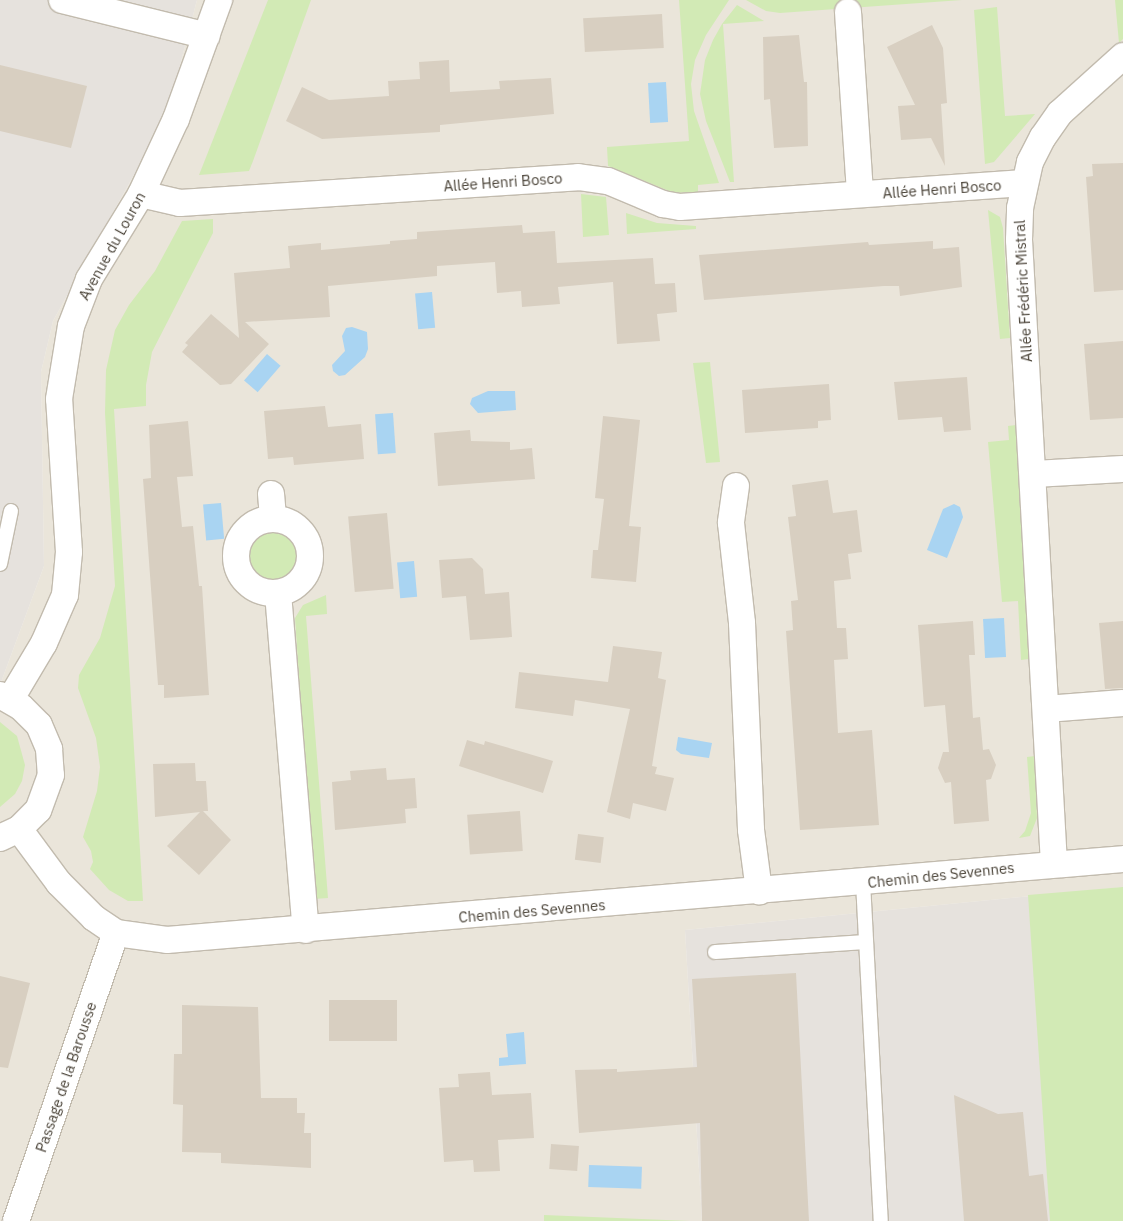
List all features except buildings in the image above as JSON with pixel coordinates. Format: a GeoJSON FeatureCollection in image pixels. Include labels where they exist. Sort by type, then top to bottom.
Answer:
{"type":"FeatureCollection","features":[{"type":"Feature","properties":{"kind":"street"},"geometry":{"type":"LineString","coordinates":[[62,0],[207,36]]}},
{"type":"Feature","properties":{"kind":"street","name":"Avenue du Louron"},"geometry":{"type":"LineString","coordinates":[[5,697],[44,643],[65,596],[69,552],[59,399],[71,326],[90,280],[141,194],[176,119],[219,0]]}},
{"type":"Feature","properties":{"kind":"street"},"geometry":{"type":"LineString","coordinates":[[848,12],[860,194]]}},
{"type":"Feature","properties":{"kind":"street","name":"Allée Frédéric Mistral"},"geometry":{"type":"LineString","coordinates":[[1054,864],[1034,474],[1019,240],[1024,183],[1042,137],[1060,113],[1123,56]]}},
{"type":"Feature","properties":{"kind":"street","name":"Allée Henri Bosco"},"geometry":{"type":"LineString","coordinates":[[141,194],[180,203],[578,177],[608,181],[663,204],[680,207],[1024,183]]}},
{"type":"Feature","properties":{"kind":"street"},"geometry":{"type":"LineString","coordinates":[[1034,474],[1123,469]]}},
{"type":"Feature","properties":{"kind":"street"},"geometry":{"type":"LineString","coordinates":[[736,486],[731,523],[742,623],[751,830],[759,891]]}},
{"type":"Feature","properties":{"kind":"street"},"geometry":{"type":"LineString","coordinates":[[272,506],[305,536],[310,554],[306,572],[300,582],[278,593],[255,588],[239,570],[236,558],[242,535],[272,506]]}},
{"type":"Feature","properties":{"kind":"street"},"geometry":{"type":"LineString","coordinates":[[278,593],[306,930]]}},
{"type":"Feature","properties":{"kind":"street"},"geometry":{"type":"LineString","coordinates":[[5,697],[39,725],[51,762],[51,775],[44,799],[10,834]]}},
{"type":"Feature","properties":{"kind":"street"},"geometry":{"type":"LineString","coordinates":[[1046,709],[1123,703]]}},
{"type":"Feature","properties":{"kind":"street","name":"Chemin des Sevennes"},"geometry":{"type":"LineString","coordinates":[[10,834],[94,918],[116,933],[167,940],[306,930],[1123,859]]}},
{"type":"Feature","properties":{"kind":"street","name":"Passage de la Barousse"},"geometry":{"type":"LineString","coordinates":[[16,1221],[116,933]]}},
{"type":"Feature","properties":{"kind":"lane"},"geometry":{"type":"LineString","coordinates":[[0,564],[11,511]]}},
{"type":"Feature","properties":{"kind":"lane"},"geometry":{"type":"LineString","coordinates":[[863,882],[881,1221]]}},
{"type":"Feature","properties":{"kind":"lane"},"geometry":{"type":"LineString","coordinates":[[715,952],[866,942]]}},
{"type":"Feature","properties":{"kind":"shaded area"},"geometry":{"type":"Polygon","coordinates":[[[0,0],[197,0],[167,115],[53,321],[41,372],[44,566],[0,685],[0,0]]]}},
{"type":"Feature","properties":{"kind":"shaded area"},"geometry":{"type":"Polygon","coordinates":[[[197,0],[1123,0],[1123,887],[685,930],[702,1221],[0,1221],[0,685],[44,566],[41,372],[53,321],[167,115],[197,0]]]}},
{"type":"Feature","properties":{"kind":"shaded area"},"geometry":{"type":"Polygon","coordinates":[[[1123,887],[1123,1221],[702,1221],[685,930],[1123,887]]]}},
{"type":"Feature","properties":{"kind":"green space"},"geometry":{"type":"Polygon","coordinates":[[[268,0],[311,0],[253,161],[249,171],[199,175],[268,0]]]}},
{"type":"Feature","properties":{"kind":"green space"},"geometry":{"type":"Polygon","coordinates":[[[679,0],[729,0],[706,35],[695,60],[691,84],[694,111],[719,183],[698,185],[698,192],[674,193],[608,166],[607,147],[689,141],[679,0]]]}},
{"type":"Feature","properties":{"kind":"green space"},"geometry":{"type":"Polygon","coordinates":[[[746,0],[962,0],[780,13],[766,11],[746,0]]]}},
{"type":"Feature","properties":{"kind":"green space"},"geometry":{"type":"Polygon","coordinates":[[[1115,0],[1123,0],[1123,39],[1119,43],[1115,0]]]}},
{"type":"Feature","properties":{"kind":"green space"},"geometry":{"type":"Polygon","coordinates":[[[737,5],[764,21],[723,24],[734,182],[730,182],[706,121],[700,94],[705,60],[713,40],[722,24],[737,5]]]}},
{"type":"Feature","properties":{"kind":"green space"},"geometry":{"type":"Polygon","coordinates":[[[997,7],[1005,116],[1035,114],[994,162],[985,164],[974,10],[997,7]]]}},
{"type":"Feature","properties":{"kind":"green space"},"geometry":{"type":"Polygon","coordinates":[[[581,194],[606,197],[609,235],[583,237],[581,194]]]}},
{"type":"Feature","properties":{"kind":"green space"},"geometry":{"type":"Polygon","coordinates":[[[988,210],[1000,217],[1003,228],[1010,338],[1000,339],[988,210]]]}},
{"type":"Feature","properties":{"kind":"green space"},"geometry":{"type":"Polygon","coordinates":[[[626,213],[657,223],[696,226],[696,229],[627,234],[626,213]]]}},
{"type":"Feature","properties":{"kind":"green space"},"geometry":{"type":"Polygon","coordinates":[[[213,219],[213,233],[152,352],[146,385],[146,406],[114,409],[143,901],[128,901],[109,890],[90,869],[93,862],[91,851],[83,837],[97,791],[100,767],[96,738],[78,688],[79,675],[100,638],[115,586],[105,413],[106,370],[115,330],[129,305],[155,271],[182,221],[213,219]]]}},
{"type":"Feature","properties":{"kind":"green space"},"geometry":{"type":"Polygon","coordinates":[[[710,362],[720,462],[706,463],[693,363],[710,362]]]}},
{"type":"Feature","properties":{"kind":"green space"},"geometry":{"type":"Polygon","coordinates":[[[1016,425],[1029,659],[1021,660],[1018,601],[1002,602],[988,442],[1009,440],[1008,426],[1016,425]]]}},
{"type":"Feature","properties":{"kind":"green space"},"geometry":{"type":"Polygon","coordinates":[[[268,530],[278,530],[292,537],[299,551],[299,561],[292,575],[278,582],[268,582],[258,578],[251,571],[247,561],[247,551],[251,541],[258,534],[268,530]]]}},
{"type":"Feature","properties":{"kind":"green space"},"geometry":{"type":"Polygon","coordinates":[[[326,595],[327,614],[306,616],[328,898],[314,899],[295,618],[303,605],[326,595]]]}},
{"type":"Feature","properties":{"kind":"green space"},"geometry":{"type":"Polygon","coordinates":[[[0,722],[17,736],[25,765],[22,781],[15,794],[0,807],[0,722]]]}},
{"type":"Feature","properties":{"kind":"green space"},"geometry":{"type":"Polygon","coordinates":[[[1035,756],[1037,818],[1030,836],[1019,838],[1025,831],[1031,813],[1027,757],[1035,756]]]}},
{"type":"Feature","properties":{"kind":"green space"},"geometry":{"type":"Polygon","coordinates":[[[1123,887],[1123,1221],[1050,1221],[1028,895],[1123,887]]]}},
{"type":"Feature","properties":{"kind":"green space"},"geometry":{"type":"Polygon","coordinates":[[[544,1215],[690,1221],[544,1221],[544,1215]]]}},
{"type":"Feature","properties":{"kind":"water"},"geometry":{"type":"Polygon","coordinates":[[[666,82],[668,122],[650,123],[648,83],[666,82]]]}},
{"type":"Feature","properties":{"kind":"water"},"geometry":{"type":"Polygon","coordinates":[[[432,292],[435,328],[418,329],[415,293],[432,292]]]}},
{"type":"Feature","properties":{"kind":"water"},"geometry":{"type":"Polygon","coordinates":[[[352,327],[367,332],[368,349],[365,357],[345,375],[339,376],[333,371],[332,365],[345,351],[342,336],[346,328],[352,327]]]}},
{"type":"Feature","properties":{"kind":"water"},"geometry":{"type":"Polygon","coordinates":[[[267,354],[281,366],[258,392],[244,380],[267,354]]]}},
{"type":"Feature","properties":{"kind":"water"},"geometry":{"type":"Polygon","coordinates":[[[488,391],[515,391],[516,410],[478,413],[470,404],[472,398],[488,391]]]}},
{"type":"Feature","properties":{"kind":"water"},"geometry":{"type":"Polygon","coordinates":[[[393,413],[396,453],[378,454],[375,414],[393,413]]]}},
{"type":"Feature","properties":{"kind":"water"},"geometry":{"type":"Polygon","coordinates":[[[221,503],[224,539],[206,540],[203,505],[221,503]]]}},
{"type":"Feature","properties":{"kind":"water"},"geometry":{"type":"Polygon","coordinates":[[[954,504],[960,507],[963,517],[947,558],[927,550],[943,509],[954,504]]]}},
{"type":"Feature","properties":{"kind":"water"},"geometry":{"type":"Polygon","coordinates":[[[414,561],[417,597],[400,598],[397,562],[414,561]]]}},
{"type":"Feature","properties":{"kind":"water"},"geometry":{"type":"Polygon","coordinates":[[[1004,618],[1006,657],[985,658],[983,619],[1004,618]]]}},
{"type":"Feature","properties":{"kind":"water"},"geometry":{"type":"Polygon","coordinates":[[[678,737],[712,743],[709,758],[681,754],[676,750],[678,737]]]}},
{"type":"Feature","properties":{"kind":"water"},"geometry":{"type":"Polygon","coordinates":[[[524,1032],[526,1064],[499,1066],[499,1058],[508,1057],[506,1034],[524,1032]]]}},
{"type":"Feature","properties":{"kind":"water"},"geometry":{"type":"Polygon","coordinates":[[[589,1165],[642,1167],[641,1189],[588,1187],[589,1165]]]}}]}
